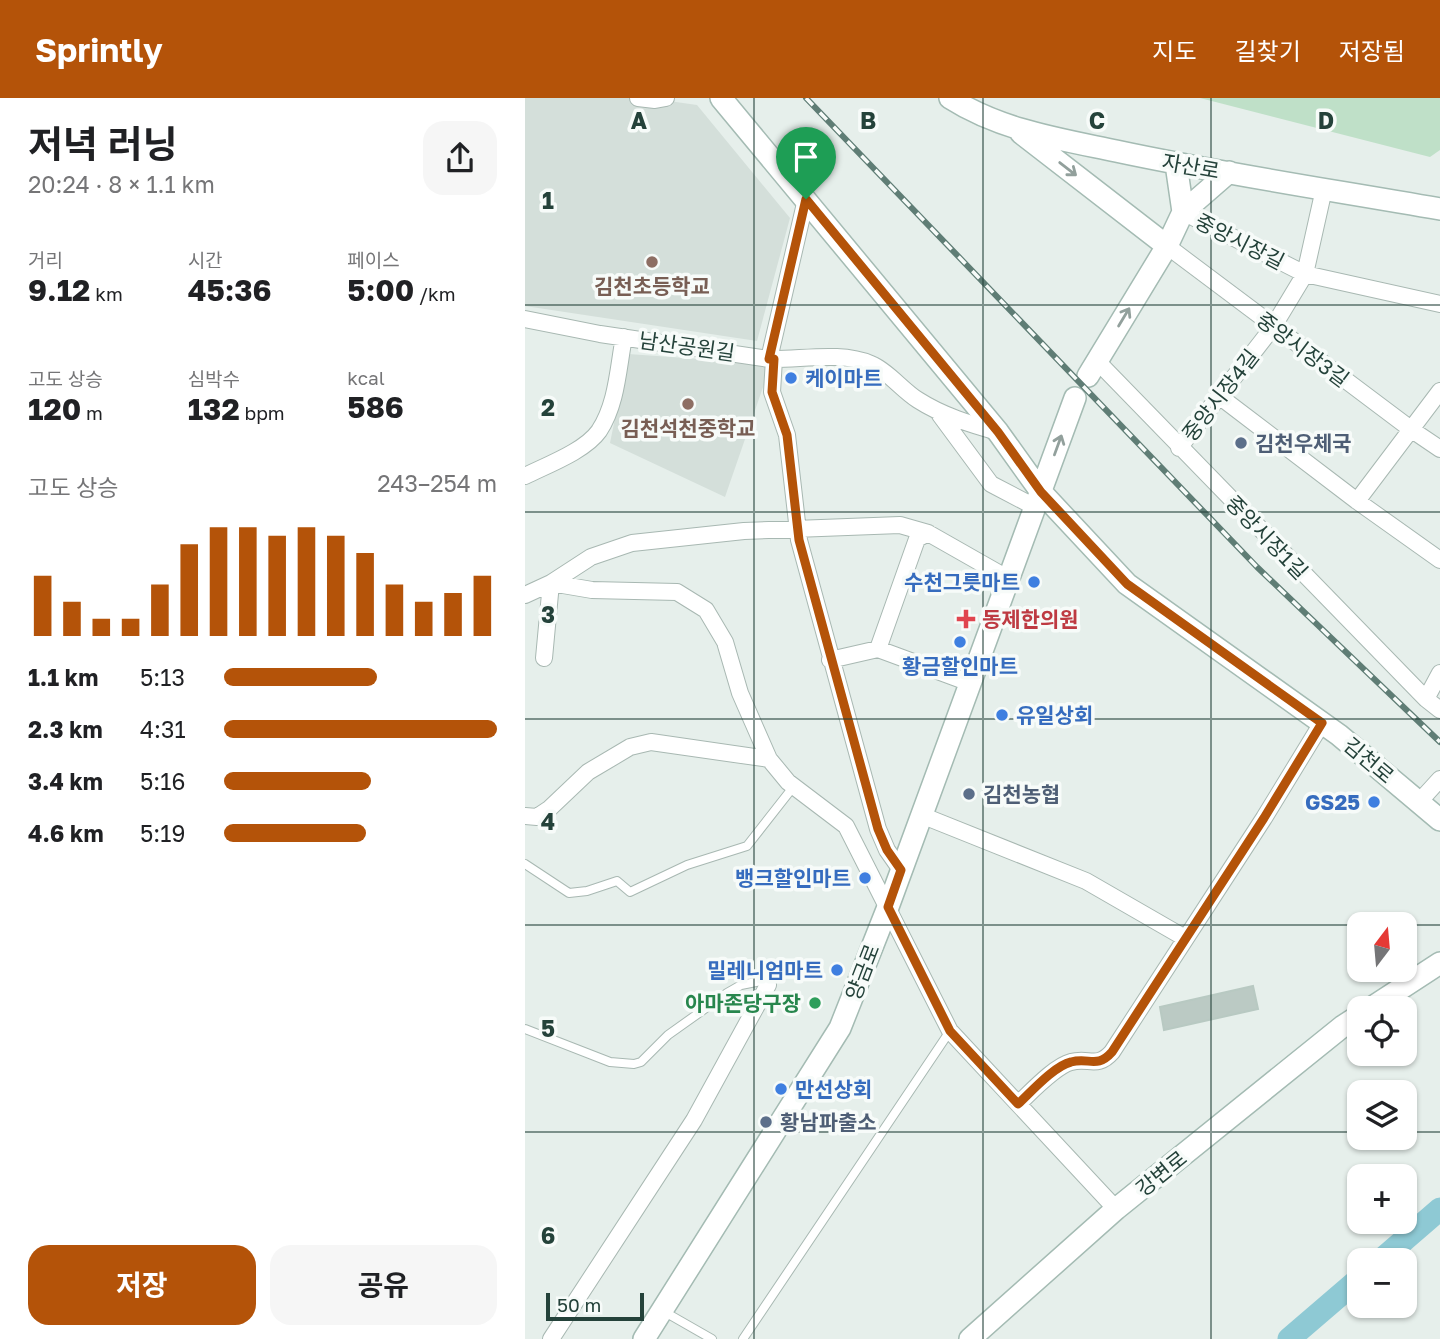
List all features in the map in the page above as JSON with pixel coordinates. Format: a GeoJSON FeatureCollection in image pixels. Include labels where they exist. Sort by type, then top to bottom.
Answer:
{"type":"FeatureCollection","features":[{"type":"Feature","properties":{"kind":"street"},"geometry":{"type":"LineString","coordinates":[[638,98],[666,98]]}},
{"type":"Feature","properties":{"kind":"street","name":"김천로"},"geometry":{"type":"LineString","coordinates":[[721,98],[998,432],[1038,499],[1127,584],[1322,723],[1440,820]]}},
{"type":"Feature","properties":{"kind":"street","name":"자산로"},"geometry":{"type":"LineString","coordinates":[[950,98],[972,112],[1014,128],[1176,164],[1440,209]]}},
{"type":"Feature","properties":{"kind":"street"},"geometry":{"type":"LineString","coordinates":[[1014,128],[1167,246]]}},
{"type":"Feature","properties":{"kind":"street"},"geometry":{"type":"LineString","coordinates":[[1176,164],[1183,212]]}},
{"type":"Feature","properties":{"kind":"street"},"geometry":{"type":"LineString","coordinates":[[1183,212],[1229,172]]}},
{"type":"Feature","properties":{"kind":"street","name":"중앙시장4길"},"geometry":{"type":"LineString","coordinates":[[1179,448],[1272,327],[1305,275],[1324,189]]}},
{"type":"Feature","properties":{"kind":"street"},"geometry":{"type":"LineString","coordinates":[[806,199],[771,359],[772,392],[787,435],[798,529],[830,660],[878,829],[887,850],[901,870]]}},
{"type":"Feature","properties":{"kind":"street","name":"중앙시장길"},"geometry":{"type":"LineString","coordinates":[[1093,369],[1167,246],[1183,212],[1305,275],[1440,303]]}},
{"type":"Feature","properties":{"kind":"street","name":"중앙시장3길"},"geometry":{"type":"LineString","coordinates":[[1167,246],[1272,327],[1440,449]]}},
{"type":"Feature","properties":{"kind":"street","name":"남산공원길"},"geometry":{"type":"LineString","coordinates":[[525,319],[771,359],[793,360],[828,356],[871,364],[918,400],[936,410],[954,419],[998,432]]}},
{"type":"Feature","properties":{"kind":"street"},"geometry":{"type":"LineString","coordinates":[[525,476],[575,452],[598,432],[614,399],[624,337]]}},
{"type":"Feature","properties":{"kind":"street","name":"중앙시장1길"},"geometry":{"type":"LineString","coordinates":[[1093,369],[1179,448],[1426,699],[1440,710]]}},
{"type":"Feature","properties":{"kind":"street"},"geometry":{"type":"LineString","coordinates":[[1357,501],[1440,391]]}},
{"type":"Feature","properties":{"kind":"street"},"geometry":{"type":"LineString","coordinates":[[1219,396],[1440,561]]}},
{"type":"Feature","properties":{"kind":"street"},"geometry":{"type":"LineString","coordinates":[[936,410],[991,484],[1038,499],[1075,398]]}},
{"type":"Feature","properties":{"kind":"street","name":"양금로"},"geometry":{"type":"LineString","coordinates":[[644,1339],[840,1028],[888,907],[1038,499]]}},
{"type":"Feature","properties":{"kind":"street"},"geometry":{"type":"LineString","coordinates":[[525,595],[551,583],[591,557],[632,543],[744,531],[900,525],[928,533],[1009,579]]}},
{"type":"Feature","properties":{"kind":"street"},"geometry":{"type":"LineString","coordinates":[[878,649],[917,539],[928,533]]}},
{"type":"Feature","properties":{"kind":"street"},"geometry":{"type":"LineString","coordinates":[[544,658],[551,583]]}},
{"type":"Feature","properties":{"kind":"street"},"geometry":{"type":"LineString","coordinates":[[551,583],[592,590],[677,592],[706,610],[725,642],[740,693],[769,760],[794,786],[846,826],[950,1031],[1116,1209]]}},
{"type":"Feature","properties":{"kind":"street"},"geometry":{"type":"LineString","coordinates":[[830,660],[878,649],[970,683]]}},
{"type":"Feature","properties":{"kind":"street"},"geometry":{"type":"LineString","coordinates":[[1426,699],[1440,673]]}},
{"type":"Feature","properties":{"kind":"street"},"geometry":{"type":"LineString","coordinates":[[1018,1104],[1067,1062],[1096,1062],[1105,1059],[1185,939],[1322,723]]}},
{"type":"Feature","properties":{"kind":"street"},"geometry":{"type":"LineString","coordinates":[[525,816],[537,817],[588,772],[631,747],[651,742],[769,760]]}},
{"type":"Feature","properties":{"kind":"street"},"geometry":{"type":"LineString","coordinates":[[1419,802],[1440,779]]}},
{"type":"Feature","properties":{"kind":"street"},"geometry":{"type":"LineString","coordinates":[[921,815],[1086,880],[1185,939]]}},
{"type":"Feature","properties":{"kind":"street"},"geometry":{"type":"LineString","coordinates":[[1389,996],[1440,963]]}},
{"type":"Feature","properties":{"kind":"street"},"geometry":{"type":"LineString","coordinates":[[551,1339],[694,1120],[768,985]]}},
{"type":"Feature","properties":{"kind":"street","name":"강변로"},"geometry":{"type":"LineString","coordinates":[[970,1339],[1116,1209],[1347,1023]]}},
{"type":"Feature","properties":{"kind":"lane"},"geometry":{"type":"LineString","coordinates":[[525,864],[569,893],[587,891],[617,881],[630,892],[687,865],[747,846],[794,786]]}},
{"type":"Feature","properties":{"kind":"lane"},"geometry":{"type":"LineString","coordinates":[[525,1029],[610,1062],[633,1064],[641,1062],[668,1035],[727,992],[741,985],[761,981],[768,985]]}},
{"type":"Feature","properties":{"kind":"lane"},"geometry":{"type":"LineString","coordinates":[[743,1339],[950,1031]]}},
{"type":"Feature","properties":{"kind":"lane"},"geometry":{"type":"LineString","coordinates":[[663,1311],[712,1339]]}},
{"type":"Feature","properties":{"kind":"shaded area","name":"김천초등학교"},"geometry":{"type":"Polygon","coordinates":[[[525,98],[648,98],[697,105],[790,218],[757,341],[525,306],[525,98]]]}},
{"type":"Feature","properties":{"kind":"shaded area","name":"김천석천중학교"},"geometry":{"type":"Polygon","coordinates":[[[628,354],[771,364],[725,497],[610,443],[628,354]]]}},
{"type":"Feature","properties":{"kind":"green space"},"geometry":{"type":"Polygon","coordinates":[[[1200,98],[1440,98],[1440,150],[1430,157],[1200,98]]]}},
{"type":"Feature","properties":{"kind":"building"},"geometry":{"type":"Polygon","coordinates":[[[1253,986],[1258,1009],[1164,1030],[1160,1007],[1253,986]]]}},
{"type":"Feature","properties":{"kind":"waterway"},"geometry":{"type":"LineString","coordinates":[[1395,1248],[1440,1209]]}},
{"type":"Feature","properties":{"kind":"waterway"},"geometry":{"type":"LineString","coordinates":[[1289,1339],[1347,1289]]}},
{"type":"Feature","properties":{"kind":"railway"},"geometry":{"type":"LineString","coordinates":[[806,98],[1257,567],[1440,742]]}},
{"type":"Feature","properties":{"kind":"place","name":"김천초등학교"},"geometry":{"type":"Point","coordinates":[652,262]}},
{"type":"Feature","properties":{"kind":"place","name":"케이마트"},"geometry":{"type":"Point","coordinates":[791,378]}},
{"type":"Feature","properties":{"kind":"place","name":"김천석천중학교"},"geometry":{"type":"Point","coordinates":[688,404]}},
{"type":"Feature","properties":{"kind":"place","name":"김천우체국"},"geometry":{"type":"Point","coordinates":[1241,443]}},
{"type":"Feature","properties":{"kind":"place","name":"수천그릇마트"},"geometry":{"type":"Point","coordinates":[1034,582]}},
{"type":"Feature","properties":{"kind":"place","name":"동제한의원"},"geometry":{"type":"Point","coordinates":[966,619]}},
{"type":"Feature","properties":{"kind":"place","name":"황금할인마트"},"geometry":{"type":"Point","coordinates":[960,642]}},
{"type":"Feature","properties":{"kind":"place","name":"유일상회"},"geometry":{"type":"Point","coordinates":[1002,715]}},
{"type":"Feature","properties":{"kind":"place","name":"김천농협"},"geometry":{"type":"Point","coordinates":[969,794]}},
{"type":"Feature","properties":{"kind":"place","name":"GS25"},"geometry":{"type":"Point","coordinates":[1374,802]}},
{"type":"Feature","properties":{"kind":"place","name":"뱅크할인마트"},"geometry":{"type":"Point","coordinates":[865,878]}},
{"type":"Feature","properties":{"kind":"place","name":"밀레니엄마트"},"geometry":{"type":"Point","coordinates":[837,970]}},
{"type":"Feature","properties":{"kind":"place","name":"아마존당구장"},"geometry":{"type":"Point","coordinates":[815,1003]}},
{"type":"Feature","properties":{"kind":"place","name":"만선상회"},"geometry":{"type":"Point","coordinates":[781,1089]}},
{"type":"Feature","properties":{"kind":"place","name":"황남파출소"},"geometry":{"type":"Point","coordinates":[766,1122]}},
{"type":"Feature","properties":{"kind":"route"},"geometry":{"type":"LineString","coordinates":[[806,199],[998,432],[1041,492],[1127,584],[1322,723],[1264,818],[1112,1052],[1105,1059],[1096,1062],[1067,1062],[1018,1104],[950,1031],[888,907],[901,870],[887,850],[878,829],[799,540],[787,435],[772,392],[774,359],[769,359],[806,199]]}}]}
